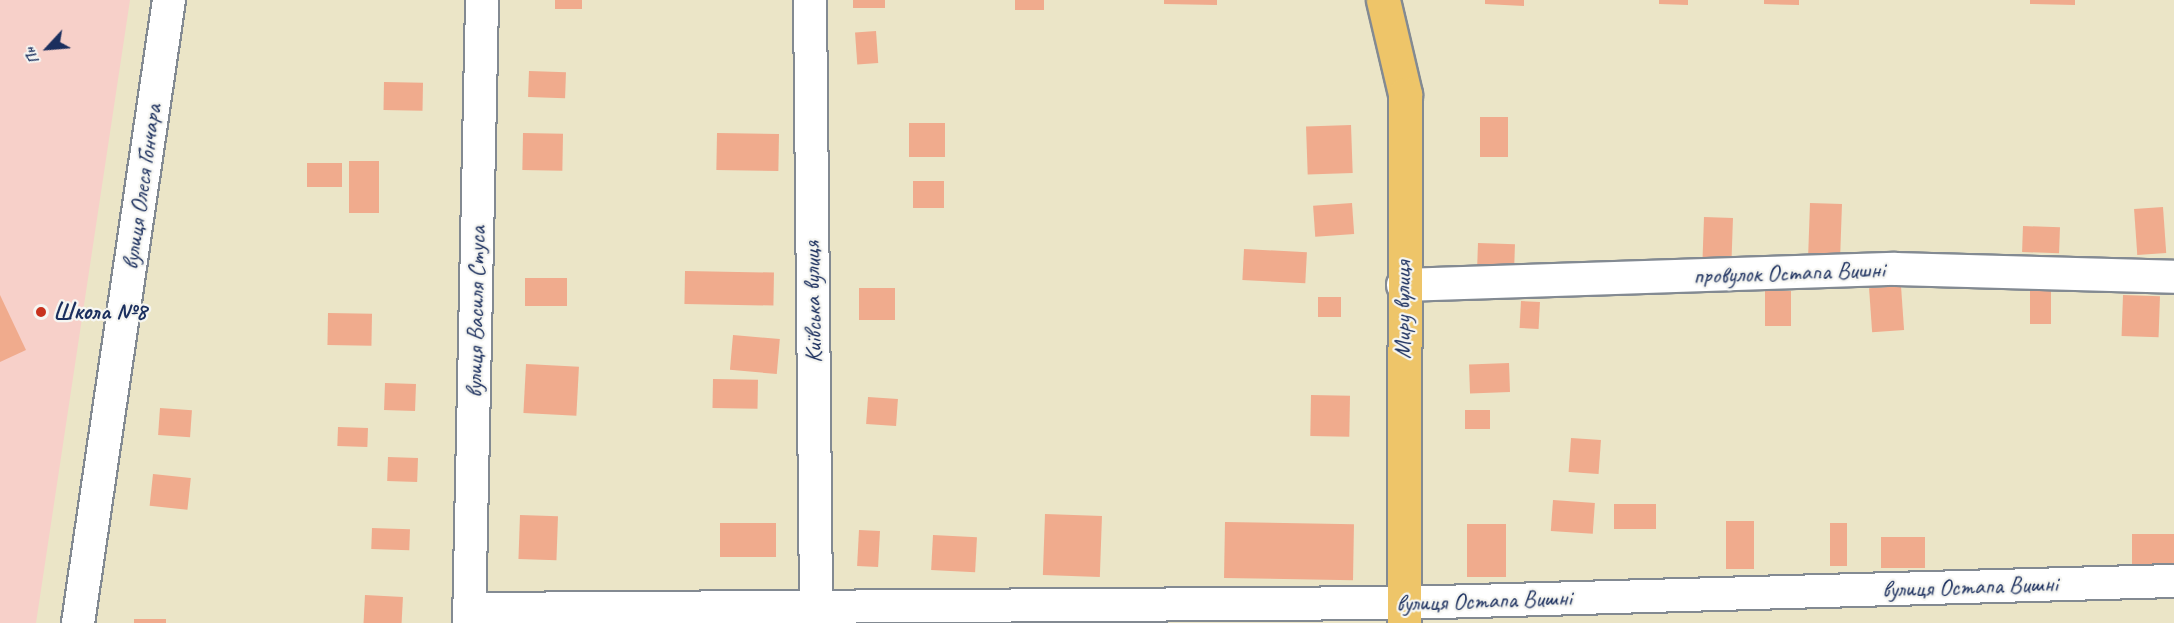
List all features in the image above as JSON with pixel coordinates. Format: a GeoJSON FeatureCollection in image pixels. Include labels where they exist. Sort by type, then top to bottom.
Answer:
{"type":"FeatureCollection","features":[{"type":"Feature","properties":{"kind":"main road","name":"Миру вулиця"},"geometry":{"type":"LineString","coordinates":[[1383,0],[1405,94],[1404,613]]}},
{"type":"Feature","properties":{"kind":"street","name":"вулиця Олеся Гончара"},"geometry":{"type":"LineString","coordinates":[[78,623],[169,0]]}},
{"type":"Feature","properties":{"kind":"street","name":"вулиця Василя Стуса"},"geometry":{"type":"LineString","coordinates":[[470,616],[482,0]]}},
{"type":"Feature","properties":{"kind":"street","name":"Київська вулиця"},"geometry":{"type":"LineString","coordinates":[[810,0],[816,604]]}},
{"type":"Feature","properties":{"kind":"street","name":"провулок Остапа Вишні"},"geometry":{"type":"LineString","coordinates":[[1403,285],[1895,269],[2174,277]]}},
{"type":"Feature","properties":{"kind":"street","name":"вулиця Остапа Вишні"},"geometry":{"type":"LineString","coordinates":[[470,616],[816,604],[953,616],[1404,613],[2174,581]]}},
{"type":"Feature","properties":{"kind":"shaded area","name":"Школа №8"},"geometry":{"type":"Polygon","coordinates":[[[0,0],[130,0],[36,623],[0,623],[0,0]]]}},
{"type":"Feature","properties":{"kind":"building"},"geometry":{"type":"Polygon","coordinates":[[[555,0],[582,0],[582,9],[555,9],[555,0]]]}},
{"type":"Feature","properties":{"kind":"building"},"geometry":{"type":"Polygon","coordinates":[[[853,0],[885,0],[885,8],[853,8],[853,0]]]}},
{"type":"Feature","properties":{"kind":"building"},"geometry":{"type":"Polygon","coordinates":[[[1015,0],[1044,0],[1044,10],[1015,10],[1015,0]]]}},
{"type":"Feature","properties":{"kind":"building"},"geometry":{"type":"Polygon","coordinates":[[[1164,0],[1217,0],[1217,5],[1164,4],[1164,0]]]}},
{"type":"Feature","properties":{"kind":"building"},"geometry":{"type":"Polygon","coordinates":[[[1485,0],[1524,0],[1524,6],[1485,4],[1485,0]]]}},
{"type":"Feature","properties":{"kind":"building"},"geometry":{"type":"Polygon","coordinates":[[[1659,0],[1688,0],[1688,5],[1659,4],[1659,0]]]}},
{"type":"Feature","properties":{"kind":"building"},"geometry":{"type":"Polygon","coordinates":[[[1764,0],[1799,0],[1799,5],[1764,4],[1764,0]]]}},
{"type":"Feature","properties":{"kind":"building"},"geometry":{"type":"Polygon","coordinates":[[[2030,0],[2075,0],[2075,5],[2030,4],[2030,0]]]}},
{"type":"Feature","properties":{"kind":"building"},"geometry":{"type":"Polygon","coordinates":[[[876,31],[878,63],[857,64],[855,32],[876,31]]]}},
{"type":"Feature","properties":{"kind":"building"},"geometry":{"type":"Polygon","coordinates":[[[529,71],[566,72],[565,98],[528,97],[529,71]]]}},
{"type":"Feature","properties":{"kind":"building"},"geometry":{"type":"Polygon","coordinates":[[[384,82],[423,83],[423,111],[384,110],[384,82]]]}},
{"type":"Feature","properties":{"kind":"building"},"geometry":{"type":"Polygon","coordinates":[[[1480,117],[1508,117],[1508,157],[1480,157],[1480,117]]]}},
{"type":"Feature","properties":{"kind":"building"},"geometry":{"type":"Polygon","coordinates":[[[909,123],[945,123],[945,157],[909,157],[909,123]]]}},
{"type":"Feature","properties":{"kind":"building"},"geometry":{"type":"Polygon","coordinates":[[[1351,125],[1353,173],[1308,175],[1306,127],[1351,125]]]}},
{"type":"Feature","properties":{"kind":"building"},"geometry":{"type":"Polygon","coordinates":[[[523,133],[563,134],[562,171],[522,170],[523,133]]]}},
{"type":"Feature","properties":{"kind":"building"},"geometry":{"type":"Polygon","coordinates":[[[717,133],[779,134],[778,171],[716,170],[717,133]]]}},
{"type":"Feature","properties":{"kind":"building"},"geometry":{"type":"Polygon","coordinates":[[[349,161],[379,161],[379,213],[349,213],[349,161]]]}},
{"type":"Feature","properties":{"kind":"building"},"geometry":{"type":"Polygon","coordinates":[[[307,163],[342,163],[342,187],[307,187],[307,163]]]}},
{"type":"Feature","properties":{"kind":"building"},"geometry":{"type":"Polygon","coordinates":[[[913,181],[944,181],[944,208],[913,208],[913,181]]]}},
{"type":"Feature","properties":{"kind":"building"},"geometry":{"type":"Polygon","coordinates":[[[1352,203],[1354,234],[1315,237],[1313,206],[1352,203]]]}},
{"type":"Feature","properties":{"kind":"building"},"geometry":{"type":"Polygon","coordinates":[[[1810,203],[1842,204],[1840,257],[1808,256],[1810,203]]]}},
{"type":"Feature","properties":{"kind":"building"},"geometry":{"type":"Polygon","coordinates":[[[2163,207],[2166,253],[2137,255],[2134,209],[2163,207]]]}},
{"type":"Feature","properties":{"kind":"building"},"geometry":{"type":"Polygon","coordinates":[[[1704,217],[1733,218],[1732,259],[1703,258],[1704,217]]]}},
{"type":"Feature","properties":{"kind":"building"},"geometry":{"type":"Polygon","coordinates":[[[2023,226],[2060,227],[2059,253],[2022,252],[2023,226]]]}},
{"type":"Feature","properties":{"kind":"building"},"geometry":{"type":"Polygon","coordinates":[[[1478,243],[1515,244],[1514,268],[1477,267],[1478,243]]]}},
{"type":"Feature","properties":{"kind":"building"},"geometry":{"type":"Polygon","coordinates":[[[1244,249],[1307,252],[1305,283],[1242,280],[1244,249]]]}},
{"type":"Feature","properties":{"kind":"building"},"geometry":{"type":"Polygon","coordinates":[[[685,271],[774,273],[773,306],[684,304],[685,271]]]}},
{"type":"Feature","properties":{"kind":"building"},"geometry":{"type":"Polygon","coordinates":[[[525,278],[567,278],[567,306],[525,306],[525,278]]]}},
{"type":"Feature","properties":{"kind":"building"},"geometry":{"type":"Polygon","coordinates":[[[1901,286],[1904,330],[1872,332],[1869,288],[1901,286]]]}},
{"type":"Feature","properties":{"kind":"building"},"geometry":{"type":"Polygon","coordinates":[[[859,288],[895,288],[895,320],[859,320],[859,288]]]}},
{"type":"Feature","properties":{"kind":"building"},"geometry":{"type":"Polygon","coordinates":[[[2030,289],[2051,289],[2051,324],[2030,324],[2030,289]]]}},
{"type":"Feature","properties":{"kind":"building"},"geometry":{"type":"Polygon","coordinates":[[[1765,291],[1791,291],[1791,326],[1765,326],[1765,291]]]}},
{"type":"Feature","properties":{"kind":"building"},"geometry":{"type":"Polygon","coordinates":[[[0,295],[26,350],[0,362],[0,295]]]}},
{"type":"Feature","properties":{"kind":"building"},"geometry":{"type":"Polygon","coordinates":[[[2123,295],[2160,296],[2159,337],[2122,336],[2123,295]]]}},
{"type":"Feature","properties":{"kind":"building"},"geometry":{"type":"Polygon","coordinates":[[[1318,297],[1341,297],[1341,317],[1318,317],[1318,297]]]}},
{"type":"Feature","properties":{"kind":"building"},"geometry":{"type":"Polygon","coordinates":[[[1521,301],[1540,302],[1539,329],[1520,328],[1521,301]]]}},
{"type":"Feature","properties":{"kind":"building"},"geometry":{"type":"Polygon","coordinates":[[[328,313],[372,314],[371,346],[327,345],[328,313]]]}},
{"type":"Feature","properties":{"kind":"building"},"geometry":{"type":"Polygon","coordinates":[[[733,335],[780,339],[777,374],[730,370],[733,335]]]}},
{"type":"Feature","properties":{"kind":"building"},"geometry":{"type":"Polygon","coordinates":[[[1509,363],[1510,392],[1470,393],[1469,364],[1509,363]]]}},
{"type":"Feature","properties":{"kind":"building"},"geometry":{"type":"Polygon","coordinates":[[[526,364],[579,367],[576,416],[523,413],[526,364]]]}},
{"type":"Feature","properties":{"kind":"building"},"geometry":{"type":"Polygon","coordinates":[[[713,379],[758,380],[757,409],[712,408],[713,379]]]}},
{"type":"Feature","properties":{"kind":"building"},"geometry":{"type":"Polygon","coordinates":[[[385,383],[416,384],[415,411],[384,410],[385,383]]]}},
{"type":"Feature","properties":{"kind":"building"},"geometry":{"type":"Polygon","coordinates":[[[1311,395],[1350,396],[1349,437],[1310,436],[1311,395]]]}},
{"type":"Feature","properties":{"kind":"building"},"geometry":{"type":"Polygon","coordinates":[[[868,397],[898,399],[896,426],[866,424],[868,397]]]}},
{"type":"Feature","properties":{"kind":"building"},"geometry":{"type":"Polygon","coordinates":[[[160,408],[192,410],[190,437],[158,435],[160,408]]]}},
{"type":"Feature","properties":{"kind":"building"},"geometry":{"type":"Polygon","coordinates":[[[1465,410],[1490,410],[1490,429],[1465,429],[1465,410]]]}},
{"type":"Feature","properties":{"kind":"building"},"geometry":{"type":"Polygon","coordinates":[[[338,427],[368,428],[367,447],[337,446],[338,427]]]}},
{"type":"Feature","properties":{"kind":"building"},"geometry":{"type":"Polygon","coordinates":[[[1571,438],[1601,440],[1599,474],[1569,472],[1571,438]]]}},
{"type":"Feature","properties":{"kind":"building"},"geometry":{"type":"Polygon","coordinates":[[[388,457],[418,458],[417,482],[387,481],[388,457]]]}},
{"type":"Feature","properties":{"kind":"building"},"geometry":{"type":"Polygon","coordinates":[[[153,474],[191,478],[187,510],[150,506],[153,474]]]}},
{"type":"Feature","properties":{"kind":"building"},"geometry":{"type":"Polygon","coordinates":[[[1553,500],[1595,503],[1593,534],[1551,531],[1553,500]]]}},
{"type":"Feature","properties":{"kind":"building"},"geometry":{"type":"Polygon","coordinates":[[[1614,504],[1656,504],[1656,529],[1614,529],[1614,504]]]}},
{"type":"Feature","properties":{"kind":"building"},"geometry":{"type":"Polygon","coordinates":[[[1045,514],[1102,516],[1100,577],[1043,575],[1045,514]]]}},
{"type":"Feature","properties":{"kind":"building"},"geometry":{"type":"Polygon","coordinates":[[[520,515],[558,516],[556,560],[518,559],[520,515]]]}},
{"type":"Feature","properties":{"kind":"building"},"geometry":{"type":"Polygon","coordinates":[[[1726,521],[1754,521],[1754,569],[1726,569],[1726,521]]]}},
{"type":"Feature","properties":{"kind":"building"},"geometry":{"type":"Polygon","coordinates":[[[1225,522],[1354,524],[1353,580],[1224,578],[1225,522]]]}},
{"type":"Feature","properties":{"kind":"building"},"geometry":{"type":"Polygon","coordinates":[[[720,523],[776,523],[776,557],[720,557],[720,523]]]}},
{"type":"Feature","properties":{"kind":"building"},"geometry":{"type":"Polygon","coordinates":[[[1830,523],[1847,523],[1847,566],[1830,566],[1830,523]]]}},
{"type":"Feature","properties":{"kind":"building"},"geometry":{"type":"Polygon","coordinates":[[[1467,524],[1506,524],[1506,577],[1467,577],[1467,524]]]}},
{"type":"Feature","properties":{"kind":"building"},"geometry":{"type":"Polygon","coordinates":[[[372,528],[410,529],[409,550],[371,549],[372,528]]]}},
{"type":"Feature","properties":{"kind":"building"},"geometry":{"type":"Polygon","coordinates":[[[859,530],[880,531],[878,567],[857,566],[859,530]]]}},
{"type":"Feature","properties":{"kind":"building"},"geometry":{"type":"Polygon","coordinates":[[[2132,534],[2174,534],[2174,568],[2132,568],[2132,534]]]}},
{"type":"Feature","properties":{"kind":"building"},"geometry":{"type":"Polygon","coordinates":[[[933,535],[977,537],[975,572],[931,570],[933,535]]]}},
{"type":"Feature","properties":{"kind":"building"},"geometry":{"type":"Polygon","coordinates":[[[1881,537],[1925,537],[1925,568],[1881,568],[1881,537]]]}},
{"type":"Feature","properties":{"kind":"building"},"geometry":{"type":"Polygon","coordinates":[[[365,595],[403,597],[402,623],[364,623],[365,595]]]}},
{"type":"Feature","properties":{"kind":"building"},"geometry":{"type":"Polygon","coordinates":[[[134,619],[166,619],[166,623],[134,623],[134,619]]]}},
{"type":"Feature","properties":{"kind":"place","name":"Школа №8"},"geometry":{"type":"Point","coordinates":[41,312]}}]}
